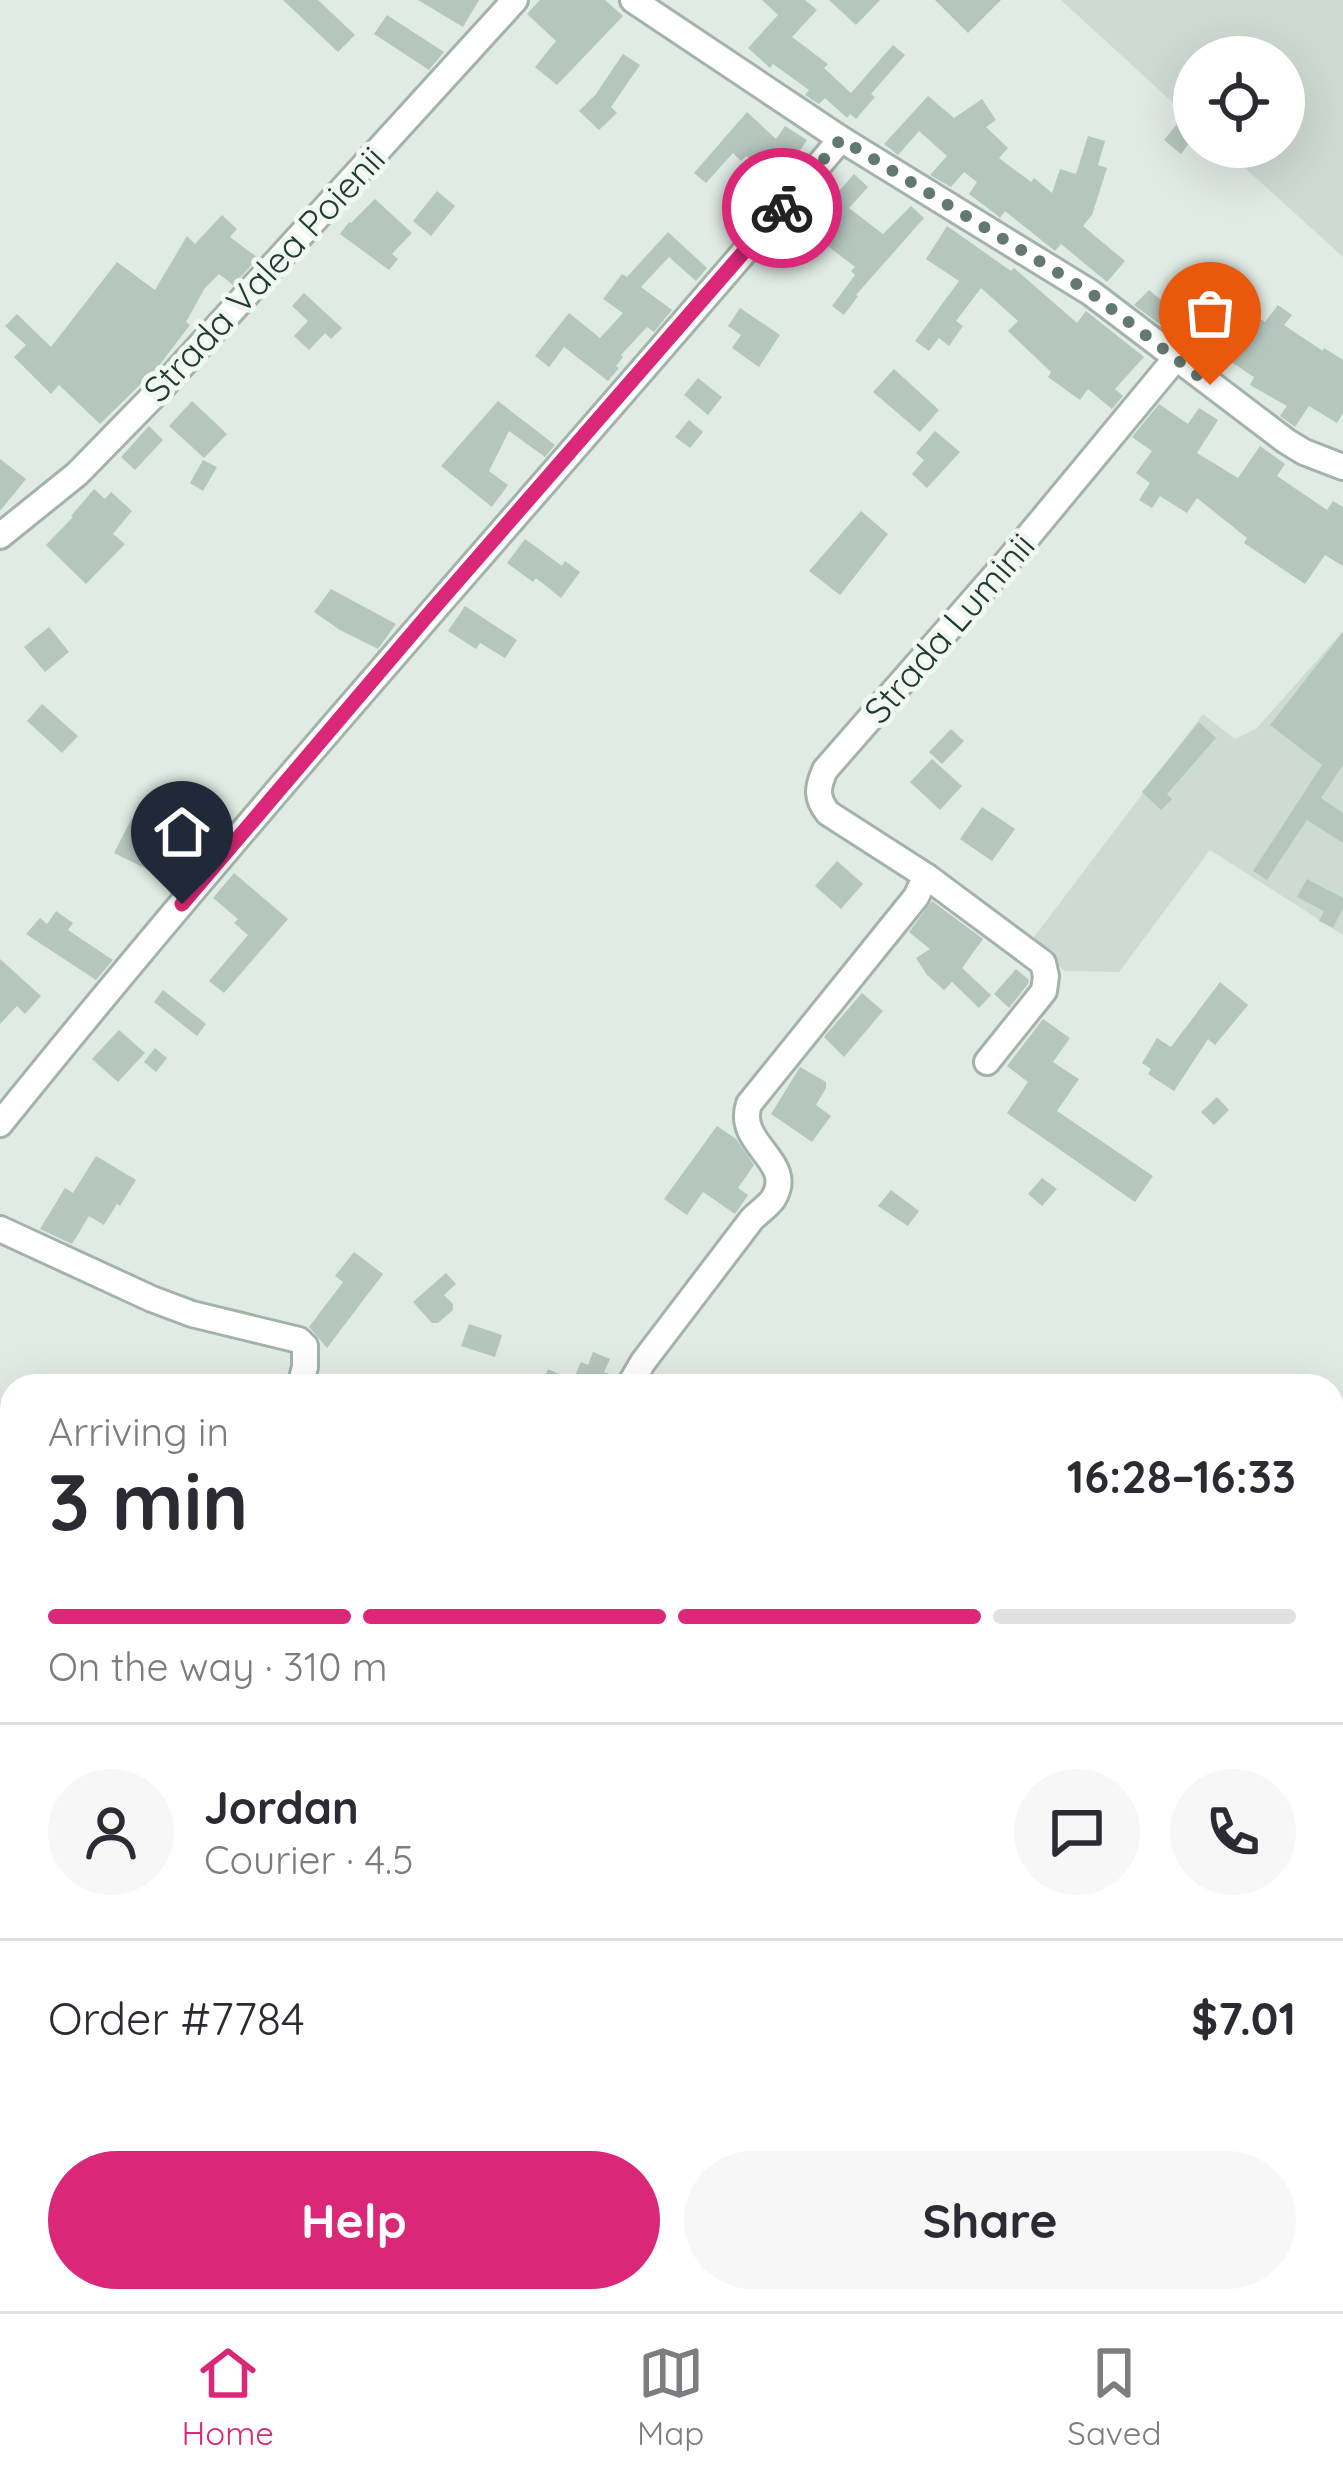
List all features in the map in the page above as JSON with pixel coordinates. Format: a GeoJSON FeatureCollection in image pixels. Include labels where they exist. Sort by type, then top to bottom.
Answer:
{"type":"FeatureCollection","features":[{"type":"Feature","properties":{"kind":"street","name":"Strada Valea Poienii"},"geometry":{"type":"LineString","coordinates":[[0,536],[77,474],[165,384],[515,0]]}},
{"type":"Feature","properties":{"kind":"street"},"geometry":{"type":"LineString","coordinates":[[633,0],[841,139],[1063,274],[1286,442],[1343,467]]}},
{"type":"Feature","properties":{"kind":"street"},"geometry":{"type":"LineString","coordinates":[[0,1124],[320,742],[841,139]]}},
{"type":"Feature","properties":{"kind":"street","name":"Strada Luminii"},"geometry":{"type":"LineString","coordinates":[[987,1062],[1044,991],[1042,963],[926,876],[828,813],[819,802],[818,786],[825,770],[1007,562],[1176,358]]}},
{"type":"Feature","properties":{"kind":"street"},"geometry":{"type":"LineString","coordinates":[[636,1374],[752,1219],[773,1198],[777,1171],[746,1126],[749,1104],[916,897],[926,876]]}},
{"type":"Feature","properties":{"kind":"street"},"geometry":{"type":"LineString","coordinates":[[0,1229],[172,1306],[299,1340],[307,1353],[303,1374]]}},
{"type":"Feature","properties":{"kind":"shaded area"},"geometry":{"type":"Polygon","coordinates":[[[1061,0],[1343,0],[1343,257],[1245,168],[1305,168],[1305,36],[1173,36],[1173,103],[1061,0]]]}},
{"type":"Feature","properties":{"kind":"shaded area"},"geometry":{"type":"Polygon","coordinates":[[[1343,631],[1343,935],[1210,850],[1119,972],[1065,971],[1031,941],[1203,714],[1235,739],[1256,729],[1343,631]]]}},
{"type":"Feature","properties":{"kind":"building"},"geometry":{"type":"Polygon","coordinates":[[[283,0],[318,0],[355,35],[338,52],[283,0]]]}},
{"type":"Feature","properties":{"kind":"building"},"geometry":{"type":"Polygon","coordinates":[[[418,0],[479,0],[463,27],[418,0]]]}},
{"type":"Feature","properties":{"kind":"building"},"geometry":{"type":"Polygon","coordinates":[[[540,0],[605,0],[623,16],[557,85],[535,67],[556,41],[527,14],[540,0]]]}},
{"type":"Feature","properties":{"kind":"building"},"geometry":{"type":"Polygon","coordinates":[[[762,0],[805,0],[817,10],[792,37],[828,64],[824,68],[851,93],[893,45],[905,55],[856,119],[850,114],[847,118],[825,98],[819,104],[805,95],[809,90],[773,64],[770,68],[748,48],[778,15],[762,0]]]}},
{"type":"Feature","properties":{"kind":"building"},"geometry":{"type":"Polygon","coordinates":[[[829,0],[880,0],[856,25],[829,0]]]}},
{"type":"Feature","properties":{"kind":"building"},"geometry":{"type":"Polygon","coordinates":[[[935,0],[1001,0],[968,33],[935,0]]]}},
{"type":"Feature","properties":{"kind":"building"},"geometry":{"type":"Polygon","coordinates":[[[387,15],[444,52],[429,70],[374,34],[387,15]]]}},
{"type":"Feature","properties":{"kind":"building"},"geometry":{"type":"Polygon","coordinates":[[[623,54],[640,65],[611,107],[617,113],[599,130],[579,111],[623,54]]]}},
{"type":"Feature","properties":{"kind":"building"},"geometry":{"type":"Polygon","coordinates":[[[928,96],[954,118],[982,99],[996,120],[986,127],[1008,148],[999,158],[1052,193],[1060,169],[1076,174],[1088,136],[1105,141],[1098,165],[1107,168],[1092,215],[1083,226],[1125,261],[1107,282],[1061,244],[1055,251],[1005,211],[1000,218],[969,194],[977,182],[964,172],[951,187],[930,175],[947,156],[919,131],[898,155],[884,144],[928,96]]]}},
{"type":"Feature","properties":{"kind":"building"},"geometry":{"type":"Polygon","coordinates":[[[747,112],[776,139],[785,126],[807,140],[790,166],[794,169],[784,180],[733,153],[706,183],[694,173],[747,112]]]}},
{"type":"Feature","properties":{"kind":"building"},"geometry":{"type":"Polygon","coordinates":[[[854,174],[868,187],[849,208],[883,234],[911,206],[924,218],[844,315],[832,306],[855,275],[851,271],[855,267],[806,229],[854,174]]]}},
{"type":"Feature","properties":{"kind":"building"},"geometry":{"type":"Polygon","coordinates":[[[437,191],[455,206],[431,236],[413,221],[437,191]]]}},
{"type":"Feature","properties":{"kind":"building"},"geometry":{"type":"Polygon","coordinates":[[[375,199],[412,233],[392,254],[398,259],[389,270],[340,234],[375,199]]]}},
{"type":"Feature","properties":{"kind":"building"},"geometry":{"type":"Polygon","coordinates":[[[222,215],[237,229],[230,237],[258,258],[233,285],[219,274],[205,288],[186,322],[190,325],[158,367],[100,424],[59,385],[51,394],[14,357],[26,345],[5,326],[17,314],[51,347],[117,262],[155,290],[187,236],[195,244],[222,215]]]}},
{"type":"Feature","properties":{"kind":"building"},"geometry":{"type":"Polygon","coordinates":[[[947,226],[1011,271],[1014,268],[1077,323],[1086,311],[1144,357],[1115,389],[1123,396],[1112,409],[1088,389],[1080,400],[1048,377],[1051,372],[1008,331],[1018,321],[981,288],[956,321],[963,326],[949,346],[939,338],[929,351],[915,341],[959,281],[926,259],[947,226]]]}},
{"type":"Feature","properties":{"kind":"building"},"geometry":{"type":"Polygon","coordinates":[[[668,232],[707,268],[696,281],[669,257],[641,287],[672,310],[654,332],[647,327],[621,355],[619,368],[608,381],[564,347],[549,367],[535,356],[569,313],[600,338],[623,313],[603,299],[622,274],[627,277],[668,232]]]}},
{"type":"Feature","properties":{"kind":"building"},"geometry":{"type":"Polygon","coordinates":[[[1223,278],[1239,295],[1227,307],[1211,290],[1223,278]]]}},
{"type":"Feature","properties":{"kind":"building"},"geometry":{"type":"Polygon","coordinates":[[[1149,290],[1182,318],[1170,332],[1134,305],[1149,290]]]}},
{"type":"Feature","properties":{"kind":"building"},"geometry":{"type":"Polygon","coordinates":[[[304,293],[342,328],[331,339],[325,333],[309,350],[294,336],[308,321],[292,306],[304,293]]]}},
{"type":"Feature","properties":{"kind":"building"},"geometry":{"type":"Polygon","coordinates":[[[1237,304],[1265,322],[1278,305],[1292,315],[1284,325],[1343,360],[1343,413],[1337,423],[1309,406],[1295,427],[1280,416],[1287,406],[1250,385],[1254,377],[1216,352],[1208,361],[1194,350],[1237,304]]]}},
{"type":"Feature","properties":{"kind":"building"},"geometry":{"type":"Polygon","coordinates":[[[740,308],[780,335],[759,367],[732,348],[741,335],[728,326],[740,308]]]}},
{"type":"Feature","properties":{"kind":"building"},"geometry":{"type":"Polygon","coordinates":[[[894,369],[939,410],[920,432],[873,392],[894,369]]]}},
{"type":"Feature","properties":{"kind":"building"},"geometry":{"type":"Polygon","coordinates":[[[698,378],[722,397],[708,415],[684,395],[698,378]]]}},
{"type":"Feature","properties":{"kind":"building"},"geometry":{"type":"Polygon","coordinates":[[[192,401],[227,434],[204,458],[169,426],[192,401]]]}},
{"type":"Feature","properties":{"kind":"building"},"geometry":{"type":"Polygon","coordinates":[[[498,401],[555,445],[545,457],[509,431],[489,471],[508,485],[492,507],[441,466],[498,401]]]}},
{"type":"Feature","properties":{"kind":"building"},"geometry":{"type":"Polygon","coordinates":[[[1159,404],[1188,424],[1199,408],[1218,420],[1197,453],[1238,478],[1260,446],[1285,464],[1277,476],[1327,510],[1333,501],[1343,507],[1343,566],[1325,555],[1305,584],[1244,543],[1247,538],[1197,498],[1187,513],[1160,496],[1152,508],[1139,500],[1150,483],[1136,473],[1152,451],[1132,437],[1159,404]]]}},
{"type":"Feature","properties":{"kind":"building"},"geometry":{"type":"Polygon","coordinates":[[[689,420],[703,432],[690,448],[675,437],[689,420]]]}},
{"type":"Feature","properties":{"kind":"building"},"geometry":{"type":"Polygon","coordinates":[[[149,426],[163,440],[135,470],[121,457],[149,426]]]}},
{"type":"Feature","properties":{"kind":"building"},"geometry":{"type":"Polygon","coordinates":[[[935,431],[960,452],[927,488],[912,474],[924,460],[916,453],[935,431]]]}},
{"type":"Feature","properties":{"kind":"building"},"geometry":{"type":"Polygon","coordinates":[[[0,459],[26,479],[0,511],[0,459]]]}},
{"type":"Feature","properties":{"kind":"building"},"geometry":{"type":"Polygon","coordinates":[[[203,460],[217,467],[203,491],[190,483],[203,460]]]}},
{"type":"Feature","properties":{"kind":"building"},"geometry":{"type":"Polygon","coordinates":[[[94,489],[105,499],[111,492],[132,511],[113,534],[125,544],[86,584],[46,545],[94,489]]]}},
{"type":"Feature","properties":{"kind":"building"},"geometry":{"type":"Polygon","coordinates":[[[861,511],[888,534],[840,595],[809,571],[861,511]]]}},
{"type":"Feature","properties":{"kind":"building"},"geometry":{"type":"Polygon","coordinates":[[[525,539],[562,566],[565,561],[580,572],[561,598],[507,563],[525,539]]]}},
{"type":"Feature","properties":{"kind":"building"},"geometry":{"type":"Polygon","coordinates":[[[331,589],[396,624],[378,649],[314,612],[331,589]]]}},
{"type":"Feature","properties":{"kind":"building"},"geometry":{"type":"Polygon","coordinates":[[[465,606],[517,640],[505,658],[480,643],[476,649],[448,631],[465,606]]]}},
{"type":"Feature","properties":{"kind":"building"},"geometry":{"type":"Polygon","coordinates":[[[49,627],[69,652],[45,672],[24,647],[49,627]]]}},
{"type":"Feature","properties":{"kind":"building"},"geometry":{"type":"Polygon","coordinates":[[[1343,632],[1343,765],[1321,798],[1343,813],[1343,843],[1307,820],[1267,880],[1253,871],[1322,765],[1270,725],[1343,632]]]}},
{"type":"Feature","properties":{"kind":"building"},"geometry":{"type":"Polygon","coordinates":[[[42,704],[78,736],[62,753],[27,721],[42,704]]]}},
{"type":"Feature","properties":{"kind":"building"},"geometry":{"type":"Polygon","coordinates":[[[1199,722],[1216,738],[1167,794],[1172,799],[1161,810],[1142,792],[1199,722]]]}},
{"type":"Feature","properties":{"kind":"building"},"geometry":{"type":"Polygon","coordinates":[[[951,729],[964,741],[942,764],[929,752],[951,729]]]}},
{"type":"Feature","properties":{"kind":"building"},"geometry":{"type":"Polygon","coordinates":[[[932,759],[962,786],[940,810],[910,782],[932,759]]]}},
{"type":"Feature","properties":{"kind":"building"},"geometry":{"type":"Polygon","coordinates":[[[982,807],[1015,829],[992,861],[960,839],[982,807]]]}},
{"type":"Feature","properties":{"kind":"building"},"geometry":{"type":"Polygon","coordinates":[[[132,818],[150,827],[145,836],[153,842],[194,863],[177,884],[114,853],[132,818]]]}},
{"type":"Feature","properties":{"kind":"building"},"geometry":{"type":"Polygon","coordinates":[[[837,861],[863,884],[841,909],[815,886],[837,861]]]}},
{"type":"Feature","properties":{"kind":"building"},"geometry":{"type":"Polygon","coordinates":[[[234,873],[288,919],[224,993],[209,981],[248,935],[234,923],[238,919],[213,898],[234,873]]]}},
{"type":"Feature","properties":{"kind":"building"},"geometry":{"type":"Polygon","coordinates":[[[1307,879],[1343,898],[1333,928],[1319,921],[1324,911],[1297,897],[1307,879]]]}},
{"type":"Feature","properties":{"kind":"building"},"geometry":{"type":"Polygon","coordinates":[[[932,901],[983,939],[962,968],[991,995],[979,1008],[952,982],[944,990],[916,958],[930,949],[909,932],[932,901]]]}},
{"type":"Feature","properties":{"kind":"building"},"geometry":{"type":"Polygon","coordinates":[[[56,911],[73,923],[68,930],[113,960],[96,980],[26,934],[40,918],[47,924],[56,911]]]}},
{"type":"Feature","properties":{"kind":"building"},"geometry":{"type":"Polygon","coordinates":[[[0,959],[41,996],[25,1014],[17,1006],[0,1024],[0,959]]]}},
{"type":"Feature","properties":{"kind":"building"},"geometry":{"type":"Polygon","coordinates":[[[1016,969],[1029,980],[1009,1008],[994,994],[1016,969]]]}},
{"type":"Feature","properties":{"kind":"building"},"geometry":{"type":"Polygon","coordinates":[[[1220,982],[1248,1005],[1215,1045],[1208,1039],[1174,1091],[1148,1074],[1151,1069],[1142,1063],[1157,1038],[1171,1047],[1220,982]]]}},
{"type":"Feature","properties":{"kind":"building"},"geometry":{"type":"Polygon","coordinates":[[[163,990],[206,1024],[197,1036],[154,1002],[163,990]]]}},
{"type":"Feature","properties":{"kind":"building"},"geometry":{"type":"Polygon","coordinates":[[[862,993],[883,1011],[844,1057],[824,1037],[862,993]]]}},
{"type":"Feature","properties":{"kind":"building"},"geometry":{"type":"Polygon","coordinates":[[[1043,1019],[1070,1038],[1053,1062],[1079,1079],[1057,1111],[1153,1176],[1135,1202],[1007,1113],[1028,1082],[1007,1066],[1043,1019]]]}},
{"type":"Feature","properties":{"kind":"building"},"geometry":{"type":"Polygon","coordinates":[[[119,1030],[145,1053],[118,1082],[92,1059],[119,1030]]]}},
{"type":"Feature","properties":{"kind":"building"},"geometry":{"type":"Polygon","coordinates":[[[155,1048],[167,1058],[156,1072],[144,1062],[155,1048]]]}},
{"type":"Feature","properties":{"kind":"building"},"geometry":{"type":"Polygon","coordinates":[[[800,1067],[826,1082],[816,1105],[831,1116],[812,1142],[771,1114],[800,1067]]]}},
{"type":"Feature","properties":{"kind":"building"},"geometry":{"type":"Polygon","coordinates":[[[1217,1097],[1229,1110],[1214,1125],[1201,1112],[1217,1097]]]}},
{"type":"Feature","properties":{"kind":"building"},"geometry":{"type":"Polygon","coordinates":[[[717,1126],[736,1139],[754,1165],[738,1188],[748,1195],[735,1214],[703,1192],[687,1215],[664,1199],[717,1126]]]}},
{"type":"Feature","properties":{"kind":"building"},"geometry":{"type":"Polygon","coordinates":[[[96,1156],[136,1180],[120,1206],[104,1225],[89,1216],[72,1244],[40,1229],[65,1188],[73,1193],[96,1156]]]}},
{"type":"Feature","properties":{"kind":"building"},"geometry":{"type":"Polygon","coordinates":[[[1042,1178],[1057,1189],[1042,1206],[1028,1194],[1042,1178]]]}},
{"type":"Feature","properties":{"kind":"building"},"geometry":{"type":"Polygon","coordinates":[[[891,1190],[919,1211],[908,1226],[878,1206],[891,1190]]]}},
{"type":"Feature","properties":{"kind":"building"},"geometry":{"type":"Polygon","coordinates":[[[354,1252],[383,1274],[327,1348],[309,1327],[343,1282],[335,1276],[354,1252]]]}},
{"type":"Feature","properties":{"kind":"building"},"geometry":{"type":"Polygon","coordinates":[[[446,1273],[456,1284],[444,1295],[453,1310],[432,1323],[413,1302],[446,1273]]]}},
{"type":"Feature","properties":{"kind":"building"},"geometry":{"type":"Polygon","coordinates":[[[469,1324],[502,1335],[495,1357],[461,1346],[469,1324]]]}},
{"type":"Feature","properties":{"kind":"building"},"geometry":{"type":"Polygon","coordinates":[[[593,1352],[610,1359],[604,1372],[610,1374],[576,1374],[581,1362],[588,1365],[593,1352]]]}},
{"type":"Feature","properties":{"kind":"way so far"},"geometry":{"type":"LineString","coordinates":[[782,208],[841,139],[1091,293],[1210,385]]}},
{"type":"Feature","properties":{"kind":"route"},"geometry":{"type":"LineString","coordinates":[[182,904],[782,208]]}}]}
